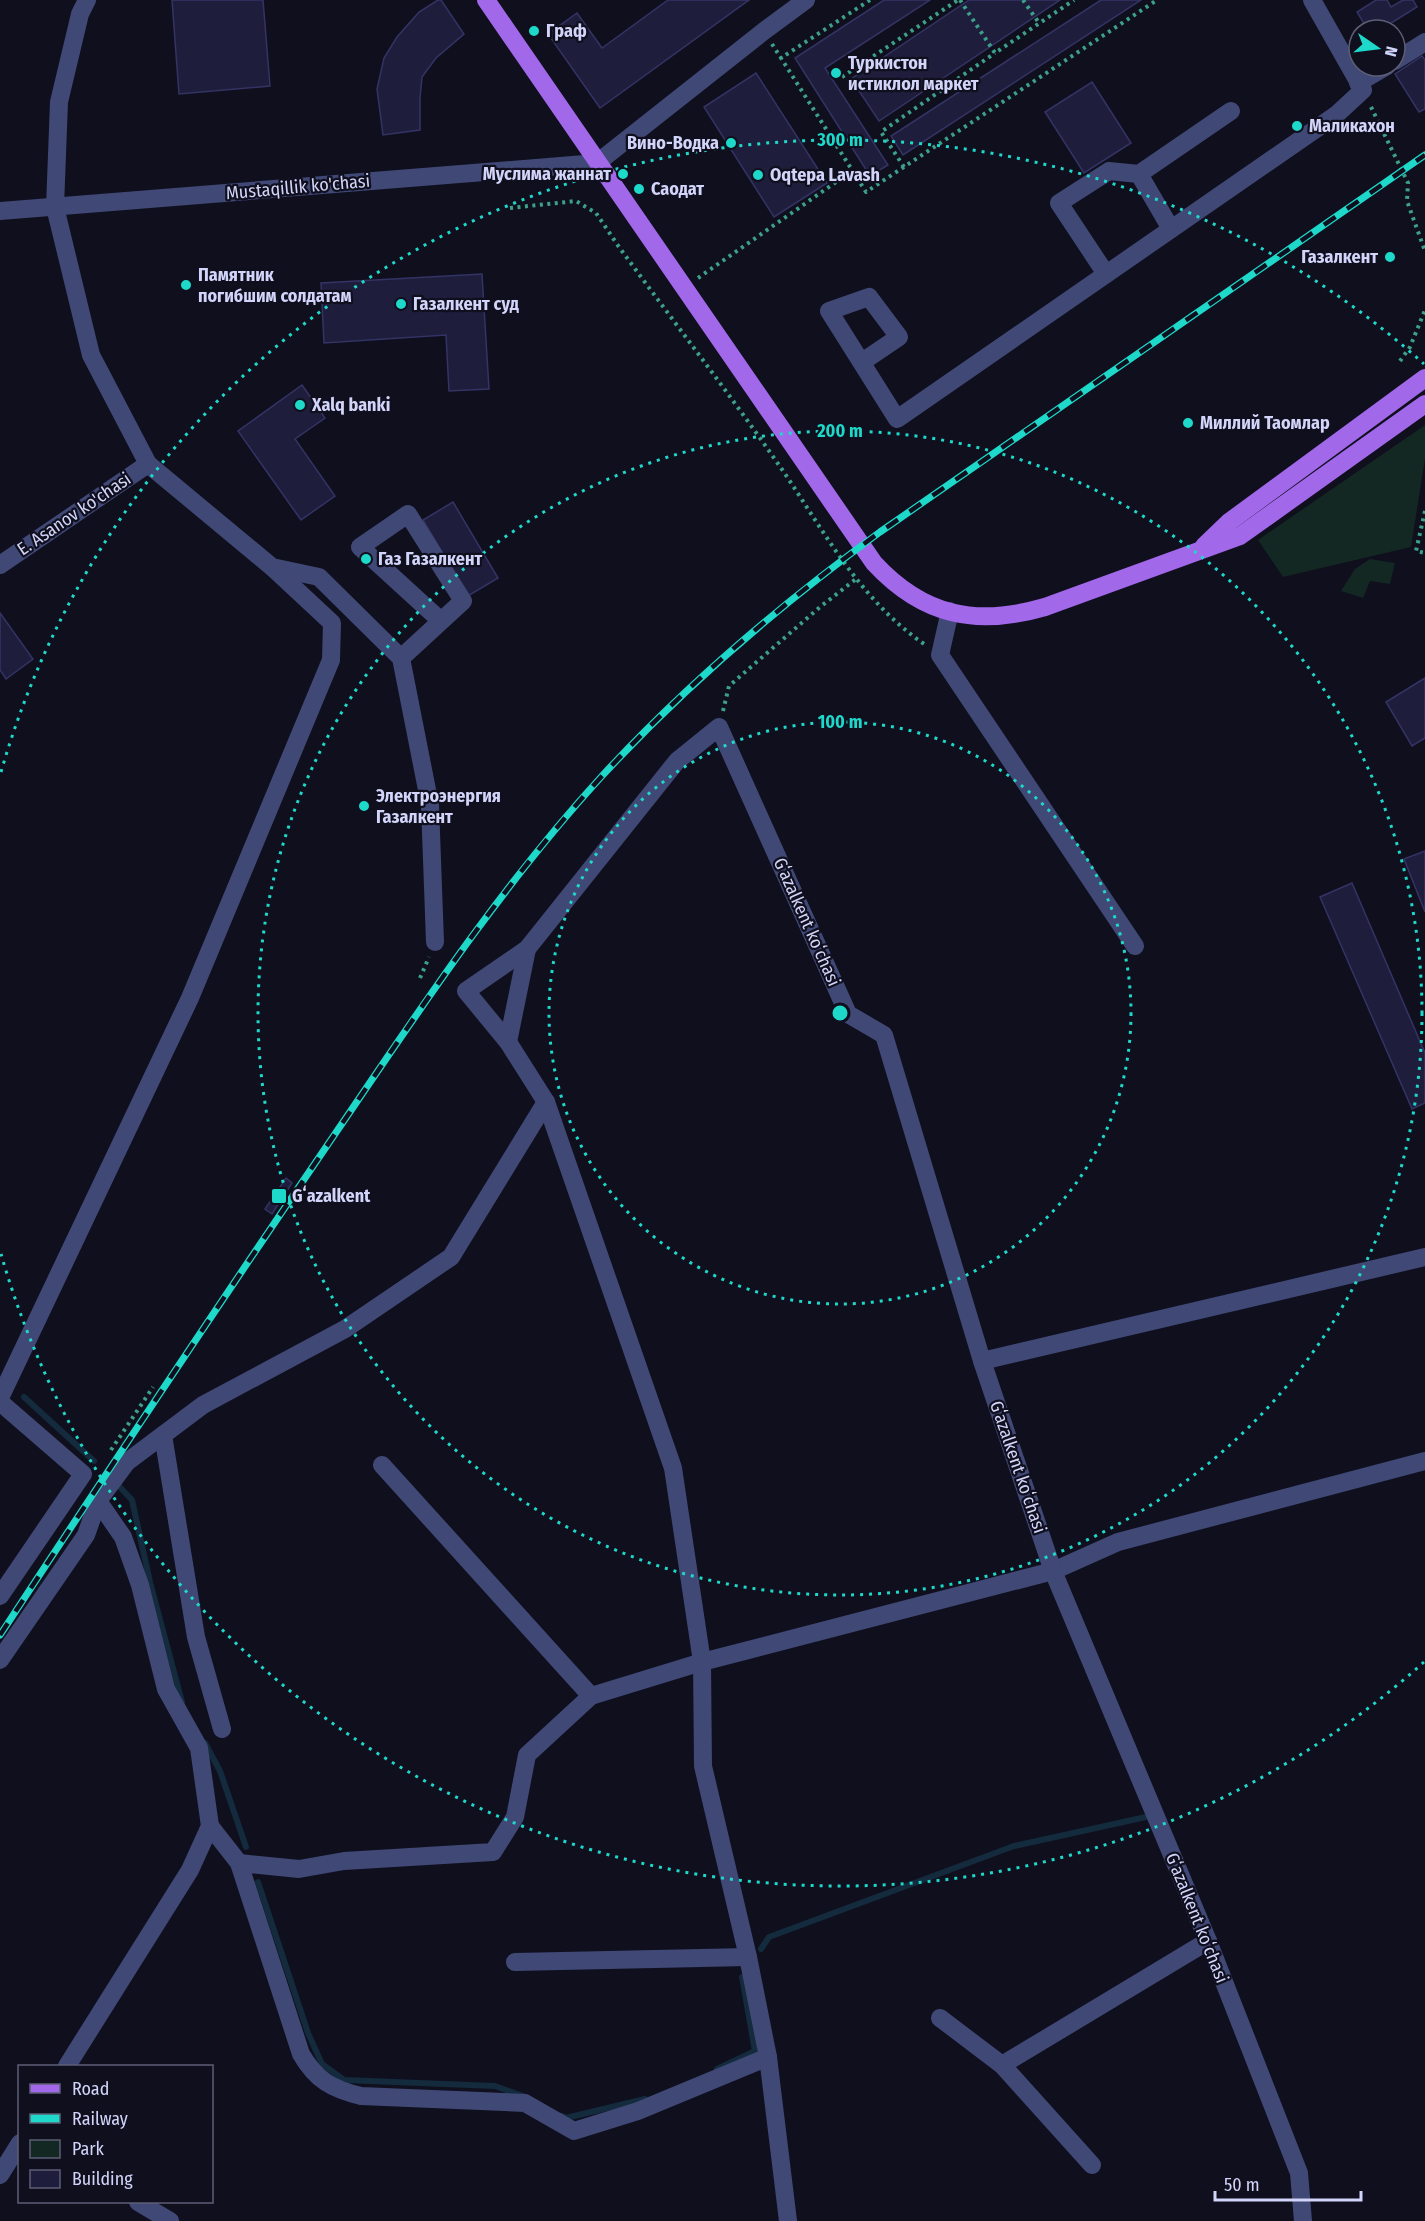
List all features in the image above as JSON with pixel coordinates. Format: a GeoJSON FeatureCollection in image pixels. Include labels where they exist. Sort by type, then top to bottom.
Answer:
{"type":"FeatureCollection","features":[{"type":"Feature","properties":{"kind":"main road"},"geometry":{"type":"LineString","coordinates":[[486,0],[874,562],[907,594],[929,605],[950,611],[986,616],[1022,613],[1045,607],[1240,536],[1425,404]]}},
{"type":"Feature","properties":{"kind":"main road"},"geometry":{"type":"LineString","coordinates":[[1198,551],[1229,522],[1425,378]]}},
{"type":"Feature","properties":{"kind":"street"},"geometry":{"type":"LineString","coordinates":[[0,1398],[190,998],[331,660],[332,623],[272,567],[148,464],[91,355],[56,207],[59,102],[80,14],[87,0]]}},
{"type":"Feature","properties":{"kind":"street"},"geometry":{"type":"LineString","coordinates":[[597,163],[806,0]]}},
{"type":"Feature","properties":{"kind":"street"},"geometry":{"type":"LineString","coordinates":[[1312,0],[1360,87]]}},
{"type":"Feature","properties":{"kind":"street"},"geometry":{"type":"LineString","coordinates":[[1407,53],[1425,42]]}},
{"type":"Feature","properties":{"kind":"street"},"geometry":{"type":"LineString","coordinates":[[862,362],[897,419],[1336,115],[1360,87],[1372,78]]}},
{"type":"Feature","properties":{"kind":"street"},"geometry":{"type":"LineString","coordinates":[[1106,274],[1059,203],[1109,171],[1139,174],[1231,111]]}},
{"type":"Feature","properties":{"kind":"street","name":"Mustaqillik ko'chasi"},"geometry":{"type":"LineString","coordinates":[[0,212],[597,163]]}},
{"type":"Feature","properties":{"kind":"street"},"geometry":{"type":"LineString","coordinates":[[1139,174],[1171,229]]}},
{"type":"Feature","properties":{"kind":"street","name":"E. Asanov ko'chasi"},"geometry":{"type":"LineString","coordinates":[[0,565],[148,464]]}},
{"type":"Feature","properties":{"kind":"street"},"geometry":{"type":"LineString","coordinates":[[401,657],[441,621],[463,601],[408,514],[360,547],[441,621]]}},
{"type":"Feature","properties":{"kind":"street"},"geometry":{"type":"LineString","coordinates":[[272,567],[319,577],[401,657],[430,805],[435,942]]}},
{"type":"Feature","properties":{"kind":"street"},"geometry":{"type":"LineString","coordinates":[[950,611],[940,655],[1135,946]]}},
{"type":"Feature","properties":{"kind":"street"},"geometry":{"type":"LineString","coordinates":[[719,727],[677,761],[527,949],[466,990],[508,1042],[546,1102],[673,1468],[702,1662],[703,1766],[748,1957],[768,2057],[788,2221]]}},
{"type":"Feature","properties":{"kind":"street","name":"Gʻazalkent koʻchasi"},"geometry":{"type":"LineString","coordinates":[[719,727],[848,1014],[884,1035],[982,1361],[1053,1571],[1208,1941],[1299,2173],[1303,2221]]}},
{"type":"Feature","properties":{"kind":"street"},"geometry":{"type":"LineString","coordinates":[[508,1042],[527,949]]}},
{"type":"Feature","properties":{"kind":"street"},"geometry":{"type":"LineString","coordinates":[[0,1660],[86,1535],[98,1501],[127,1462],[203,1406],[345,1329],[451,1257],[546,1102]]}},
{"type":"Feature","properties":{"kind":"street"},"geometry":{"type":"LineString","coordinates":[[982,1361],[1425,1257]]}},
{"type":"Feature","properties":{"kind":"street"},"geometry":{"type":"LineString","coordinates":[[0,1402],[83,1474],[0,1596]]}},
{"type":"Feature","properties":{"kind":"street"},"geometry":{"type":"LineString","coordinates":[[163,1435],[196,1637],[222,1729]]}},
{"type":"Feature","properties":{"kind":"street"},"geometry":{"type":"LineString","coordinates":[[239,1863],[299,1869],[344,1861],[493,1851],[515,1817],[527,1755],[591,1696],[702,1662],[1053,1571],[1119,1542],[1425,1461]]}},
{"type":"Feature","properties":{"kind":"street"},"geometry":{"type":"LineString","coordinates":[[382,1466],[591,1696]]}},
{"type":"Feature","properties":{"kind":"street"},"geometry":{"type":"LineString","coordinates":[[98,1501],[123,1537],[140,1585],[166,1689],[199,1748],[210,1826],[239,1863],[301,2054],[310,2070],[325,2082],[342,2091],[361,2096],[525,2103],[574,2131],[638,2111],[768,2057]]}},
{"type":"Feature","properties":{"kind":"street"},"geometry":{"type":"LineString","coordinates":[[68,2065],[190,1870],[210,1826]]}},
{"type":"Feature","properties":{"kind":"street"},"geometry":{"type":"LineString","coordinates":[[1002,2065],[1208,1941]]}},
{"type":"Feature","properties":{"kind":"street"},"geometry":{"type":"LineString","coordinates":[[515,1962],[748,1957]]}},
{"type":"Feature","properties":{"kind":"street"},"geometry":{"type":"LineString","coordinates":[[940,2018],[1002,2065],[1092,2165]]}},
{"type":"Feature","properties":{"kind":"street"},"geometry":{"type":"LineString","coordinates":[[0,2175],[18,2146]]}},
{"type":"Feature","properties":{"kind":"street"},"geometry":{"type":"LineString","coordinates":[[140,2203],[170,2221]]}},
{"type":"Feature","properties":{"kind":"path"},"geometry":{"type":"LineString","coordinates":[[870,0],[781,58],[866,192],[1157,0]]}},
{"type":"Feature","properties":{"kind":"path"},"geometry":{"type":"LineString","coordinates":[[842,77],[959,0],[995,53]]}},
{"type":"Feature","properties":{"kind":"path"},"geometry":{"type":"LineString","coordinates":[[1023,0],[1039,23]]}},
{"type":"Feature","properties":{"kind":"path"},"geometry":{"type":"LineString","coordinates":[[904,167],[881,132],[1074,0]]}},
{"type":"Feature","properties":{"kind":"path"},"geometry":{"type":"LineString","coordinates":[[1360,87],[1408,183],[1407,201],[1425,251]]}},
{"type":"Feature","properties":{"kind":"path"},"geometry":{"type":"LineString","coordinates":[[697,278],[852,170]]}},
{"type":"Feature","properties":{"kind":"path"},"geometry":{"type":"LineString","coordinates":[[510,208],[576,201],[596,213],[781,469],[831,547],[856,579],[914,637],[940,655]]}},
{"type":"Feature","properties":{"kind":"path"},"geometry":{"type":"LineString","coordinates":[[1400,361],[1410,347],[1425,310]]}},
{"type":"Feature","properties":{"kind":"path"},"geometry":{"type":"LineString","coordinates":[[1425,511],[1416,551],[1425,553]]}},
{"type":"Feature","properties":{"kind":"path"},"geometry":{"type":"LineString","coordinates":[[719,727],[729,686],[856,579]]}},
{"type":"Feature","properties":{"kind":"path"},"geometry":{"type":"LineString","coordinates":[[108,1454],[153,1387]]}},
{"type":"Feature","properties":{"kind":"green space"},"geometry":{"type":"Polygon","coordinates":[[[1425,425],[1425,459],[1411,547],[1283,577],[1258,540],[1425,425]]]}},
{"type":"Feature","properties":{"kind":"green space"},"geometry":{"type":"Polygon","coordinates":[[[1370,559],[1395,563],[1390,584],[1370,581],[1363,598],[1341,591],[1355,569],[1370,559]]]}},
{"type":"Feature","properties":{"kind":"building"},"geometry":{"type":"Polygon","coordinates":[[[172,0],[263,0],[270,86],[179,94],[172,0]]]}},
{"type":"Feature","properties":{"kind":"building"},"geometry":{"type":"Polygon","coordinates":[[[441,0],[464,34],[436,58],[422,77],[420,130],[383,135],[377,89],[384,58],[397,37],[419,12],[441,0]]]}},
{"type":"Feature","properties":{"kind":"building"},"geometry":{"type":"Polygon","coordinates":[[[668,0],[749,0],[600,108],[548,34],[577,13],[602,48],[668,0]]]}},
{"type":"Feature","properties":{"kind":"building"},"geometry":{"type":"Polygon","coordinates":[[[884,0],[930,0],[825,68],[888,165],[870,176],[795,58],[884,0]]]}},
{"type":"Feature","properties":{"kind":"building"},"geometry":{"type":"Polygon","coordinates":[[[969,0],[1060,0],[879,121],[851,79],[969,0]]]}},
{"type":"Feature","properties":{"kind":"building"},"geometry":{"type":"Polygon","coordinates":[[[1101,0],[1141,0],[903,155],[891,136],[1101,0]]]}},
{"type":"Feature","properties":{"kind":"building"},"geometry":{"type":"Polygon","coordinates":[[[1376,0],[1387,0],[1391,7],[1403,0],[1413,0],[1417,7],[1399,18],[1361,18],[1357,12],[1376,0]]]}},
{"type":"Feature","properties":{"kind":"building"},"geometry":{"type":"Polygon","coordinates":[[[1422,56],[1425,60],[1425,109],[1419,112],[1398,78],[1407,78],[1407,66],[1422,56]]]}},
{"type":"Feature","properties":{"kind":"building"},"geometry":{"type":"Polygon","coordinates":[[[756,73],[827,183],[774,217],[704,107],[756,73]]]}},
{"type":"Feature","properties":{"kind":"building"},"geometry":{"type":"Polygon","coordinates":[[[1092,82],[1131,143],[1084,173],[1045,112],[1092,82]]]}},
{"type":"Feature","properties":{"kind":"building"},"geometry":{"type":"Polygon","coordinates":[[[482,274],[489,389],[449,391],[446,335],[324,343],[321,283],[482,274]]]}},
{"type":"Feature","properties":{"kind":"building"},"geometry":{"type":"Polygon","coordinates":[[[302,385],[325,418],[295,439],[335,496],[301,520],[238,431],[302,385]]]}},
{"type":"Feature","properties":{"kind":"building"},"geometry":{"type":"Polygon","coordinates":[[[453,502],[498,578],[468,596],[423,520],[453,502]]]}},
{"type":"Feature","properties":{"kind":"building"},"geometry":{"type":"Polygon","coordinates":[[[0,613],[33,659],[6,679],[0,670],[0,613]]]}},
{"type":"Feature","properties":{"kind":"building"},"geometry":{"type":"Polygon","coordinates":[[[1425,678],[1425,738],[1412,746],[1386,702],[1425,678]]]}},
{"type":"Feature","properties":{"kind":"building"},"geometry":{"type":"Polygon","coordinates":[[[1425,851],[1425,912],[1404,859],[1425,851]]]}},
{"type":"Feature","properties":{"kind":"building"},"geometry":{"type":"Polygon","coordinates":[[[1352,883],[1425,1053],[1425,1103],[1412,1109],[1320,897],[1352,883]]]}},
{"type":"Feature","properties":{"kind":"building","name":"Gʻazalkent"},"geometry":{"type":"Polygon","coordinates":[[[286,1178],[292,1183],[272,1214],[265,1209],[286,1178]]]}},
{"type":"Feature","properties":{"kind":"waterway"},"geometry":{"type":"LineString","coordinates":[[24,1397],[94,1461]]}},
{"type":"Feature","properties":{"kind":"waterway"},"geometry":{"type":"LineString","coordinates":[[117,1484],[132,1500],[150,1582],[182,1702]]}},
{"type":"Feature","properties":{"kind":"waterway"},"geometry":{"type":"LineString","coordinates":[[205,1743],[220,1771],[246,1847]]}},
{"type":"Feature","properties":{"kind":"waterway"},"geometry":{"type":"LineString","coordinates":[[761,1949],[769,1937],[1014,1846],[1146,1817]]}},
{"type":"Feature","properties":{"kind":"waterway"},"geometry":{"type":"LineString","coordinates":[[258,1882],[308,2033],[322,2064],[344,2080],[495,2086],[523,2096]]}},
{"type":"Feature","properties":{"kind":"waterway"},"geometry":{"type":"LineString","coordinates":[[717,2069],[755,2051],[742,1977]]}},
{"type":"Feature","properties":{"kind":"waterway"},"geometry":{"type":"LineString","coordinates":[[562,2116],[566,2118],[645,2099]]}},
{"type":"Feature","properties":{"kind":"railway"},"geometry":{"type":"LineString","coordinates":[[0,1635],[125,1445],[431,994],[530,860],[634,742],[770,617],[880,532],[1425,155]]}},
{"type":"Feature","properties":{"kind":"place","name":"Граф"},"geometry":{"type":"Point","coordinates":[534,31]}},
{"type":"Feature","properties":{"kind":"place","name":"Туркистон истиклол маркет"},"geometry":{"type":"Point","coordinates":[836,73]}},
{"type":"Feature","properties":{"kind":"place","name":"Маликахон"},"geometry":{"type":"Point","coordinates":[1297,126]}},
{"type":"Feature","properties":{"kind":"place","name":"Вино-Водка"},"geometry":{"type":"Point","coordinates":[731,143]}},
{"type":"Feature","properties":{"kind":"place","name":"Муслима жаннат"},"geometry":{"type":"Point","coordinates":[623,174]}},
{"type":"Feature","properties":{"kind":"place","name":"Oqtepa Lavash"},"geometry":{"type":"Point","coordinates":[758,175]}},
{"type":"Feature","properties":{"kind":"place","name":"Саодат"},"geometry":{"type":"Point","coordinates":[639,189]}},
{"type":"Feature","properties":{"kind":"place","name":"Газалкент"},"geometry":{"type":"Point","coordinates":[1390,257]}},
{"type":"Feature","properties":{"kind":"place","name":"Памятник погибшим солдатам"},"geometry":{"type":"Point","coordinates":[186,285]}},
{"type":"Feature","properties":{"kind":"place","name":"Газалкент суд"},"geometry":{"type":"Point","coordinates":[401,304]}},
{"type":"Feature","properties":{"kind":"place","name":"Xalq banki"},"geometry":{"type":"Point","coordinates":[300,405]}},
{"type":"Feature","properties":{"kind":"place","name":"Миллий Таомлар"},"geometry":{"type":"Point","coordinates":[1188,423]}},
{"type":"Feature","properties":{"kind":"place","name":"Газ Газалкент"},"geometry":{"type":"Point","coordinates":[366,559]}},
{"type":"Feature","properties":{"kind":"place","name":"Электроэнергия Газалкент"},"geometry":{"type":"Point","coordinates":[364,806]}},
{"type":"Feature","properties":{"kind":"place","name":"Gʻazalkent"},"geometry":{"type":"Point","coordinates":[279,1196]}}]}
